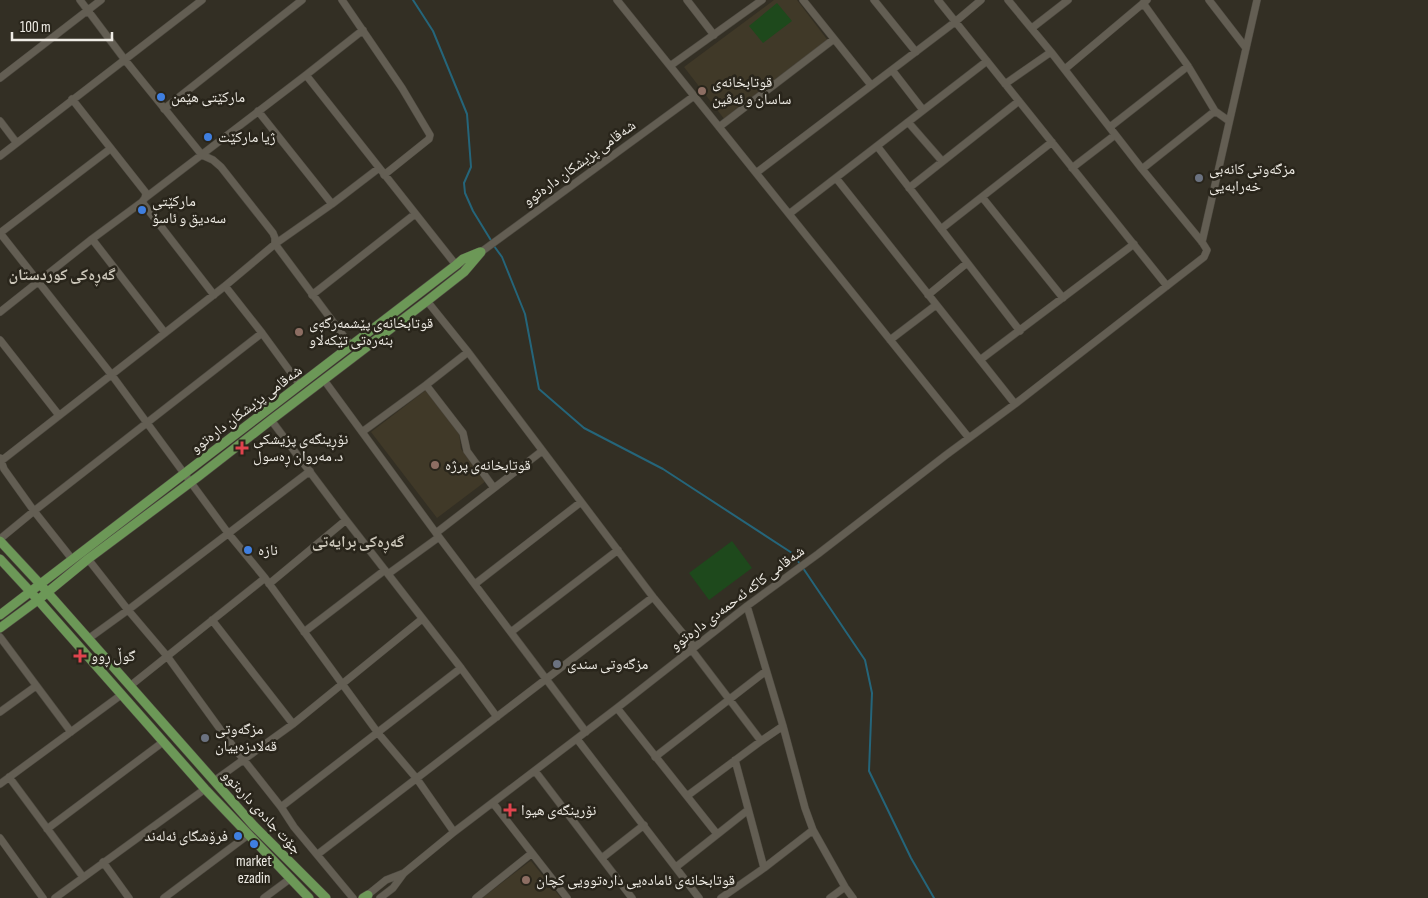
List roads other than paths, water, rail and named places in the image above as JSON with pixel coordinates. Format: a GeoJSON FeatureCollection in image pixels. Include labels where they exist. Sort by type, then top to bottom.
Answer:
{"type":"FeatureCollection","features":[{"type":"Feature","properties":{"kind":"main road","name":"شەقامی پزیشکان دارەتوو"},"geometry":{"type":"LineString","coordinates":[[0,628],[427,301],[464,272],[471,260],[484,249]]}},
{"type":"Feature","properties":{"kind":"main road","name":"شەقامی پزیشکان دارەتوو"},"geometry":{"type":"LineString","coordinates":[[1,610],[31,591],[456,265],[471,260]]}},
{"type":"Feature","properties":{"kind":"main road"},"geometry":{"type":"LineString","coordinates":[[318,372],[324,380]]}},
{"type":"Feature","properties":{"kind":"main road","name":"جۆت جادەی دارەتوو"},"geometry":{"type":"LineString","coordinates":[[0,540],[254,826],[327,898]]}},
{"type":"Feature","properties":{"kind":"main road","name":"جۆت جادەی دارەتوو"},"geometry":{"type":"LineString","coordinates":[[0,559],[31,591],[205,789],[309,898]]}},
{"type":"Feature","properties":{"kind":"street"},"geometry":{"type":"LineString","coordinates":[[80,0],[125,60],[202,155],[221,167],[273,233],[275,244],[351,346]]}},
{"type":"Feature","properties":{"kind":"street"},"geometry":{"type":"LineString","coordinates":[[0,78],[101,0]]}},
{"type":"Feature","properties":{"kind":"street"},"geometry":{"type":"LineString","coordinates":[[0,156],[202,0]]}},
{"type":"Feature","properties":{"kind":"street"},"geometry":{"type":"LineString","coordinates":[[164,108],[302,0]]}},
{"type":"Feature","properties":{"kind":"street"},"geometry":{"type":"LineString","coordinates":[[342,0],[402,88],[430,135],[429,139],[384,175]]}},
{"type":"Feature","properties":{"kind":"street"},"geometry":{"type":"LineString","coordinates":[[617,0],[969,438]]}},
{"type":"Feature","properties":{"kind":"street"},"geometry":{"type":"LineString","coordinates":[[687,0],[714,34]]}},
{"type":"Feature","properties":{"kind":"street"},"geometry":{"type":"LineString","coordinates":[[670,66],[752,3],[762,0]]}},
{"type":"Feature","properties":{"kind":"street"},"geometry":{"type":"LineString","coordinates":[[803,0],[871,85]]}},
{"type":"Feature","properties":{"kind":"street"},"geometry":{"type":"LineString","coordinates":[[874,0],[916,52]]}},
{"type":"Feature","properties":{"kind":"street"},"geometry":{"type":"LineString","coordinates":[[938,0],[1167,286]]}},
{"type":"Feature","properties":{"kind":"street"},"geometry":{"type":"LineString","coordinates":[[756,173],[916,52],[981,0]]}},
{"type":"Feature","properties":{"kind":"street"},"geometry":{"type":"LineString","coordinates":[[1008,0],[1202,242]]}},
{"type":"Feature","properties":{"kind":"street"},"geometry":{"type":"LineString","coordinates":[[1032,28],[1068,0]]}},
{"type":"Feature","properties":{"kind":"street"},"geometry":{"type":"LineString","coordinates":[[1209,0],[1246,48]]}},
{"type":"Feature","properties":{"kind":"street"},"geometry":{"type":"LineString","coordinates":[[1202,242],[1257,0]]}},
{"type":"Feature","properties":{"kind":"street"},"geometry":{"type":"LineString","coordinates":[[1065,69],[1145,1],[1188,66],[1214,111],[1229,121]]}},
{"type":"Feature","properties":{"kind":"street"},"geometry":{"type":"LineString","coordinates":[[0,312],[363,30]]}},
{"type":"Feature","properties":{"kind":"street"},"geometry":{"type":"LineString","coordinates":[[719,127],[834,39]]}},
{"type":"Feature","properties":{"kind":"street"},"geometry":{"type":"LineString","coordinates":[[1006,84],[1051,52]]}},
{"type":"Feature","properties":{"kind":"street"},"geometry":{"type":"LineString","coordinates":[[789,214],[987,61]]}},
{"type":"Feature","properties":{"kind":"street"},"geometry":{"type":"LineString","coordinates":[[1110,127],[1188,66]]}},
{"type":"Feature","properties":{"kind":"street"},"geometry":{"type":"LineString","coordinates":[[892,70],[923,110]]}},
{"type":"Feature","properties":{"kind":"street"},"geometry":{"type":"LineString","coordinates":[[306,76],[456,265]]}},
{"type":"Feature","properties":{"kind":"street","name":"شەقامی پزیشکان دارەتوو"},"geometry":{"type":"LineString","coordinates":[[484,249],[694,96]]}},
{"type":"Feature","properties":{"kind":"street"},"geometry":{"type":"LineString","coordinates":[[72,99],[146,192],[144,200]]}},
{"type":"Feature","properties":{"kind":"street"},"geometry":{"type":"LineString","coordinates":[[909,188],[1019,101]]}},
{"type":"Feature","properties":{"kind":"street"},"geometry":{"type":"LineString","coordinates":[[1142,169],[1214,111]]}},
{"type":"Feature","properties":{"kind":"street"},"geometry":{"type":"LineString","coordinates":[[258,112],[332,204]]}},
{"type":"Feature","properties":{"kind":"street"},"geometry":{"type":"LineString","coordinates":[[0,120],[16,142]]}},
{"type":"Feature","properties":{"kind":"street"},"geometry":{"type":"LineString","coordinates":[[908,122],[942,161]]}},
{"type":"Feature","properties":{"kind":"street"},"geometry":{"type":"LineString","coordinates":[[1072,168],[1115,134]]}},
{"type":"Feature","properties":{"kind":"street"},"geometry":{"type":"LineString","coordinates":[[941,229],[1052,142]]}},
{"type":"Feature","properties":{"kind":"street"},"geometry":{"type":"LineString","coordinates":[[877,146],[1020,330]]}},
{"type":"Feature","properties":{"kind":"street"},"geometry":{"type":"LineString","coordinates":[[110,149],[0,233],[111,374],[343,683],[378,733],[417,779],[454,832]]}},
{"type":"Feature","properties":{"kind":"street"},"geometry":{"type":"LineString","coordinates":[[72,559],[34,511],[4,469],[0,459],[226,286],[275,244],[379,168]]}},
{"type":"Feature","properties":{"kind":"street"},"geometry":{"type":"LineString","coordinates":[[836,178],[1015,404]]}},
{"type":"Feature","properties":{"kind":"street"},"geometry":{"type":"LineString","coordinates":[[982,197],[1063,298]]}},
{"type":"Feature","properties":{"kind":"street"},"geometry":{"type":"LineString","coordinates":[[144,200],[214,294]]}},
{"type":"Feature","properties":{"kind":"street"},"geometry":{"type":"LineString","coordinates":[[312,295],[415,214]]}},
{"type":"Feature","properties":{"kind":"street"},"geometry":{"type":"LineString","coordinates":[[92,239],[165,333]]}},
{"type":"Feature","properties":{"kind":"street","name":"شەقامی کاکە ئەحمەدی دارەتوو"},"geometry":{"type":"LineString","coordinates":[[382,898],[393,888],[404,873],[454,832],[535,772],[746,606],[818,554],[1015,404],[1204,257],[1207,250],[1202,242]]}},
{"type":"Feature","properties":{"kind":"street"},"geometry":{"type":"LineString","coordinates":[[980,360],[1134,244]]}},
{"type":"Feature","properties":{"kind":"street"},"geometry":{"type":"LineString","coordinates":[[928,295],[968,263]]}},
{"type":"Feature","properties":{"kind":"street"},"geometry":{"type":"LineString","coordinates":[[226,286],[300,385]]}},
{"type":"Feature","properties":{"kind":"street"},"geometry":{"type":"LineString","coordinates":[[427,301],[468,352],[693,648],[729,700],[761,741]]}},
{"type":"Feature","properties":{"kind":"street"},"geometry":{"type":"LineString","coordinates":[[890,340],[936,305]]}},
{"type":"Feature","properties":{"kind":"street"},"geometry":{"type":"LineString","coordinates":[[0,540],[34,511],[262,333]]}},
{"type":"Feature","properties":{"kind":"street"},"geometry":{"type":"LineString","coordinates":[[0,340],[58,414]]}},
{"type":"Feature","properties":{"kind":"street"},"geometry":{"type":"LineString","coordinates":[[362,432],[468,352]]}},
{"type":"Feature","properties":{"kind":"street"},"geometry":{"type":"LineString","coordinates":[[324,380],[586,732]]}},
{"type":"Feature","properties":{"kind":"street"},"geometry":{"type":"LineString","coordinates":[[426,385],[463,433],[467,451],[494,488]]}},
{"type":"Feature","properties":{"kind":"street"},"geometry":{"type":"LineString","coordinates":[[271,420],[497,717]]}},
{"type":"Feature","properties":{"kind":"street"},"geometry":{"type":"LineString","coordinates":[[304,632],[438,535],[542,451]]}},
{"type":"Feature","properties":{"kind":"street"},"geometry":{"type":"LineString","coordinates":[[88,638],[128,610],[310,471]]}},
{"type":"Feature","properties":{"kind":"street"},"geometry":{"type":"LineString","coordinates":[[475,584],[581,502]]}},
{"type":"Feature","properties":{"kind":"street"},"geometry":{"type":"LineString","coordinates":[[130,686],[212,620],[267,581],[346,520]]}},
{"type":"Feature","properties":{"kind":"street"},"geometry":{"type":"LineString","coordinates":[[510,632],[618,550]]}},
{"type":"Feature","properties":{"kind":"street"},"geometry":{"type":"LineString","coordinates":[[88,559],[167,656],[294,827],[353,898]]}},
{"type":"Feature","properties":{"kind":"street"},"geometry":{"type":"LineString","coordinates":[[318,854],[653,597]]}},
{"type":"Feature","properties":{"kind":"street"},"geometry":{"type":"LineString","coordinates":[[746,606],[813,830],[853,898]]}},
{"type":"Feature","properties":{"kind":"street"},"geometry":{"type":"LineString","coordinates":[[214,781],[293,724],[422,619]]}},
{"type":"Feature","properties":{"kind":"street"},"geometry":{"type":"LineString","coordinates":[[212,620],[293,724]]}},
{"type":"Feature","properties":{"kind":"street"},"geometry":{"type":"LineString","coordinates":[[0,637],[71,732]]}},
{"type":"Feature","properties":{"kind":"street"},"geometry":{"type":"LineString","coordinates":[[281,807],[461,668]]}},
{"type":"Feature","properties":{"kind":"street"},"geometry":{"type":"LineString","coordinates":[[655,757],[766,671]]}},
{"type":"Feature","properties":{"kind":"street"},"geometry":{"type":"LineString","coordinates":[[0,712],[36,686]]}},
{"type":"Feature","properties":{"kind":"street"},"geometry":{"type":"LineString","coordinates":[[0,784],[121,695]]}},
{"type":"Feature","properties":{"kind":"street"},"geometry":{"type":"LineString","coordinates":[[617,708],[717,834]]}},
{"type":"Feature","properties":{"kind":"street"},"geometry":{"type":"LineString","coordinates":[[687,796],[783,726]]}},
{"type":"Feature","properties":{"kind":"street"},"geometry":{"type":"LineString","coordinates":[[577,739],[700,898]]}},
{"type":"Feature","properties":{"kind":"street"},"geometry":{"type":"LineString","coordinates":[[47,829],[163,742]]}},
{"type":"Feature","properties":{"kind":"street"},"geometry":{"type":"LineString","coordinates":[[735,760],[764,868]]}},
{"type":"Feature","properties":{"kind":"street"},"geometry":{"type":"LineString","coordinates":[[535,772],[632,898]]}},
{"type":"Feature","properties":{"kind":"street"},"geometry":{"type":"LineString","coordinates":[[9,777],[83,877]]}},
{"type":"Feature","properties":{"kind":"street"},"geometry":{"type":"LineString","coordinates":[[55,898],[205,789]]}},
{"type":"Feature","properties":{"kind":"street"},"geometry":{"type":"LineString","coordinates":[[493,803],[567,898]]}},
{"type":"Feature","properties":{"kind":"street"},"geometry":{"type":"LineString","coordinates":[[676,867],[748,810]]}},
{"type":"Feature","properties":{"kind":"street"},"geometry":{"type":"LineString","coordinates":[[602,858],[644,825]]}},
{"type":"Feature","properties":{"kind":"street"},"geometry":{"type":"LineString","coordinates":[[722,898],[813,830]]}},
{"type":"Feature","properties":{"kind":"street"},"geometry":{"type":"LineString","coordinates":[[164,898],[248,835]]}},
{"type":"Feature","properties":{"kind":"street"},"geometry":{"type":"LineString","coordinates":[[0,838],[43,898]]}},
{"type":"Feature","properties":{"kind":"street"},"geometry":{"type":"LineString","coordinates":[[476,898],[532,853]]}},
{"type":"Feature","properties":{"kind":"street"},"geometry":{"type":"LineString","coordinates":[[103,862],[129,898]]}},
{"type":"Feature","properties":{"kind":"street","name":"شەقامی کاکە ئەحمەدی دارەتوو"},"geometry":{"type":"LineString","coordinates":[[365,897],[386,880],[404,873]]}},
{"type":"Feature","properties":{"kind":"street"},"geometry":{"type":"LineString","coordinates":[[264,898],[291,878]]}},
{"type":"Feature","properties":{"kind":"street"},"geometry":{"type":"LineString","coordinates":[[830,898],[845,887]]}},
{"type":"Feature","properties":{"kind":"waterway"},"geometry":{"type":"LineString","coordinates":[[413,0],[433,31],[467,114],[471,167],[464,183],[465,193],[473,211],[492,242]]}},
{"type":"Feature","properties":{"kind":"waterway"},"geometry":{"type":"LineString","coordinates":[[494,246],[502,257],[525,314],[539,389],[584,428],[663,469],[792,553],[800,564]]}},
{"type":"Feature","properties":{"kind":"waterway"},"geometry":{"type":"LineString","coordinates":[[803,568],[865,660],[872,693],[869,771],[911,858],[934,898]]}},
{"type":"Feature","properties":{"kind":"place","name":"قوتابخانەی ساسان و ئەڤین"},"geometry":{"type":"Point","coordinates":[702,91]}},
{"type":"Feature","properties":{"kind":"place","name":"مارکێتی هێمن"},"geometry":{"type":"Point","coordinates":[161,97]}},
{"type":"Feature","properties":{"kind":"place","name":"ژیا مارکێت"},"geometry":{"type":"Point","coordinates":[208,137]}},
{"type":"Feature","properties":{"kind":"place","name":"مزگەوتی کانەبی خەرابەیی"},"geometry":{"type":"Point","coordinates":[1199,178]}},
{"type":"Feature","properties":{"kind":"place","name":"مارکێتی سەدیق و ئاسۆ"},"geometry":{"type":"Point","coordinates":[142,210]}},
{"type":"Feature","properties":{"kind":"place","name":"قوتابخانەی پێشمەرگەی بنەرەتی تێکەڵاو"},"geometry":{"type":"Point","coordinates":[299,332]}},
{"type":"Feature","properties":{"kind":"place","name":"نۆڕینگەی پزیشکی د. مەروان ڕەسول"},"geometry":{"type":"Point","coordinates":[242,448]}},
{"type":"Feature","properties":{"kind":"place","name":"قوتابخانەی پرژە"},"geometry":{"type":"Point","coordinates":[435,465]}},
{"type":"Feature","properties":{"kind":"place","name":"نازە"},"geometry":{"type":"Point","coordinates":[248,550]}},
{"type":"Feature","properties":{"kind":"place","name":"گوڵ ڕوو"},"geometry":{"type":"Point","coordinates":[80,656]}},
{"type":"Feature","properties":{"kind":"place","name":"مزگەوتی سندی"},"geometry":{"type":"Point","coordinates":[557,664]}},
{"type":"Feature","properties":{"kind":"place","name":"مزگەوتی قەلادزەییان"},"geometry":{"type":"Point","coordinates":[205,738]}},
{"type":"Feature","properties":{"kind":"place","name":"نۆرینگەی هیوا"},"geometry":{"type":"Point","coordinates":[510,810]}},
{"type":"Feature","properties":{"kind":"place","name":"فرۆشگای ئەلەند"},"geometry":{"type":"Point","coordinates":[238,836]}},
{"type":"Feature","properties":{"kind":"place","name":"market ezadin"},"geometry":{"type":"Point","coordinates":[254,844]}},
{"type":"Feature","properties":{"kind":"place","name":"قوتابخانەی ئامادەیی دارەتوویی کچان"},"geometry":{"type":"Point","coordinates":[526,880]}},
{"type":"Feature","properties":{"kind":"district","name":"گەڕەکی کوردستان"},"geometry":{"type":"Point","coordinates":[62,274]}},
{"type":"Feature","properties":{"kind":"district","name":"گەڕەکی برایەتی"},"geometry":{"type":"Point","coordinates":[358,541]}}]}
